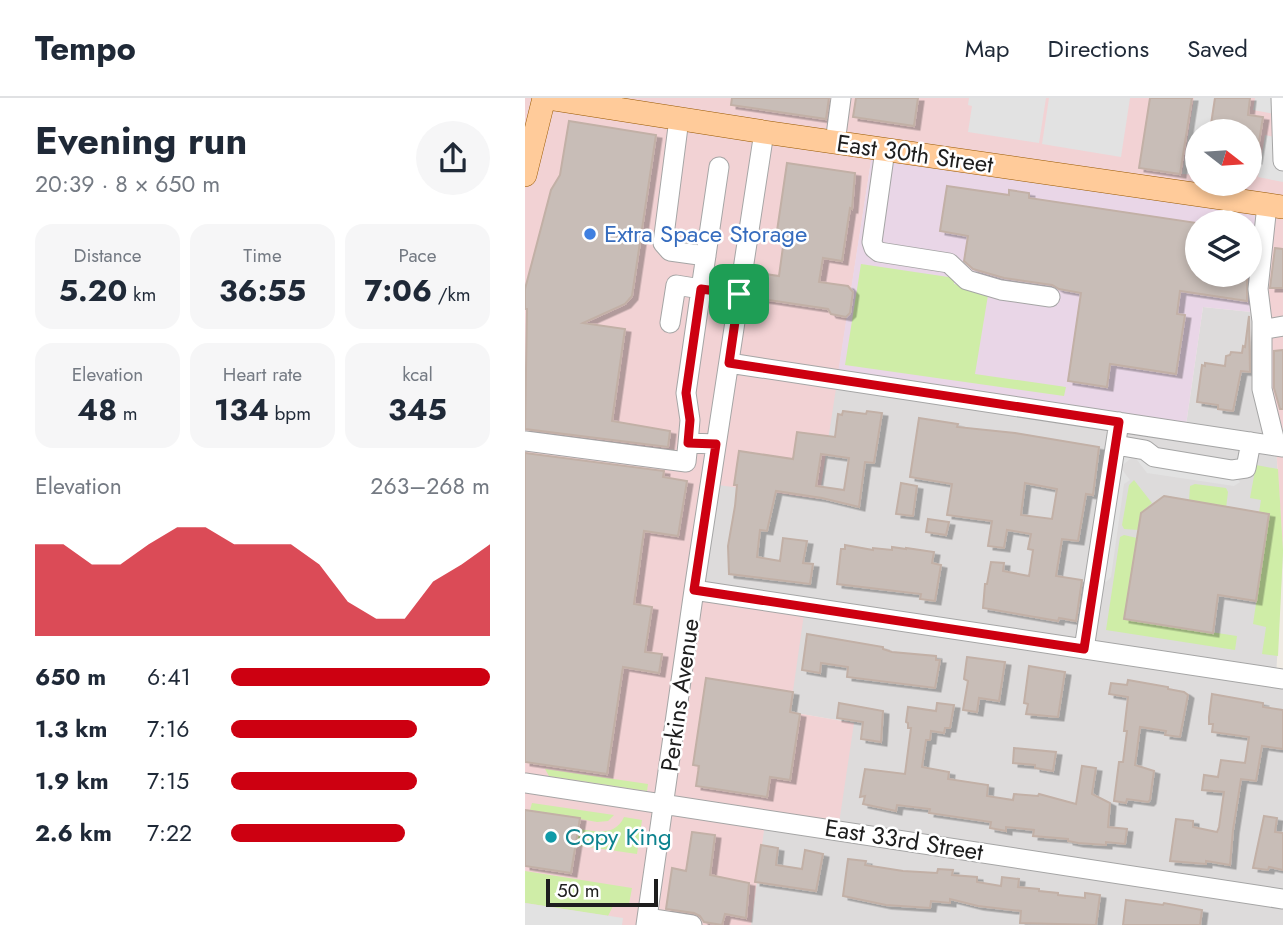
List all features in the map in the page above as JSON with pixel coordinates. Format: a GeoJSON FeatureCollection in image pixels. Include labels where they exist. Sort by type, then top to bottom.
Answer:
{"type":"FeatureCollection","features":[{"type":"Feature","properties":{"kind":"main road","name":"East 30th Street"},"geometry":{"type":"LineString","coordinates":[[546,98],[835,143],[1275,206]]}},
{"type":"Feature","properties":{"kind":"main road"},"geometry":{"type":"LineString","coordinates":[[525,175],[546,98]]}},
{"type":"Feature","properties":{"kind":"street"},"geometry":{"type":"LineString","coordinates":[[835,143],[841,98]]}},
{"type":"Feature","properties":{"kind":"street"},"geometry":{"type":"LineString","coordinates":[[1281,98],[1283,161]]}},
{"type":"Feature","properties":{"kind":"street"},"geometry":{"type":"LineString","coordinates":[[679,119],[663,243],[670,251],[706,256]]}},
{"type":"Feature","properties":{"kind":"street","name":"Perkins Avenue"},"geometry":{"type":"LineString","coordinates":[[647,922],[694,590],[764,132]]}},
{"type":"Feature","properties":{"kind":"street"},"geometry":{"type":"LineString","coordinates":[[885,150],[872,242],[874,248],[879,252],[949,263],[961,276],[1001,290],[1050,297]]}},
{"type":"Feature","properties":{"kind":"street"},"geometry":{"type":"LineString","coordinates":[[525,441],[686,462],[690,420],[686,393],[719,167]]}},
{"type":"Feature","properties":{"kind":"street"},"geometry":{"type":"LineString","coordinates":[[729,363],[1280,447],[1262,389],[1262,321],[1258,289],[1275,206]]}},
{"type":"Feature","properties":{"kind":"street"},"geometry":{"type":"LineString","coordinates":[[670,323],[676,285],[739,294]]}},
{"type":"Feature","properties":{"kind":"street"},"geometry":{"type":"LineString","coordinates":[[1084,649],[1119,422]]}},
{"type":"Feature","properties":{"kind":"street"},"geometry":{"type":"LineString","coordinates":[[1116,445],[1145,450],[1154,457],[1232,470],[1246,468],[1251,442]]}},
{"type":"Feature","properties":{"kind":"street"},"geometry":{"type":"LineString","coordinates":[[688,443],[716,444]]}},
{"type":"Feature","properties":{"kind":"street"},"geometry":{"type":"LineString","coordinates":[[694,590],[1283,679]]}},
{"type":"Feature","properties":{"kind":"street","name":"East 33rd Street"},"geometry":{"type":"LineString","coordinates":[[525,783],[1283,899]]}},
{"type":"Feature","properties":{"kind":"street"},"geometry":{"type":"LineString","coordinates":[[647,922],[692,925]]}},
{"type":"Feature","properties":{"kind":"shaded area"},"geometry":{"type":"Polygon","coordinates":[[[525,98],[1283,98],[1283,551],[1276,446],[1262,389],[1267,205],[1205,196],[1262,196],[1262,119],[1185,119],[1185,193],[873,148],[819,499],[711,484],[694,590],[805,607],[790,712],[854,723],[838,830],[765,823],[751,925],[525,925],[525,98]]]}},
{"type":"Feature","properties":{"kind":"shaded area"},"geometry":{"type":"Polygon","coordinates":[[[969,98],[1046,98],[1039,143],[968,132],[972,106],[968,105],[969,98]]]}},
{"type":"Feature","properties":{"kind":"shaded area"},"geometry":{"type":"Polygon","coordinates":[[[1049,98],[1130,98],[1121,157],[1042,144],[1049,98]]]}},
{"type":"Feature","properties":{"kind":"shaded area"},"geometry":{"type":"Polygon","coordinates":[[[1194,98],[1214,98],[1211,119],[1191,119],[1194,98]]]}},
{"type":"Feature","properties":{"kind":"shaded area"},"geometry":{"type":"Polygon","coordinates":[[[1255,98],[1283,98],[1283,182],[1262,178],[1265,135],[1275,137],[1274,114],[1253,110],[1255,98]]]}},
{"type":"Feature","properties":{"kind":"shaded area"},"geometry":{"type":"Polygon","coordinates":[[[873,148],[1185,193],[1185,196],[1205,196],[1267,205],[1261,313],[1203,307],[1185,432],[837,379],[873,148]]]}},
{"type":"Feature","properties":{"kind":"shaded area"},"geometry":{"type":"Polygon","coordinates":[[[1203,307],[1261,313],[1276,446],[1283,551],[1276,677],[1283,679],[1283,925],[751,925],[765,819],[854,723],[790,712],[694,590],[711,484],[837,379],[1185,432],[1203,307]]]}},
{"type":"Feature","properties":{"kind":"shaded area"},"geometry":{"type":"Polygon","coordinates":[[[1110,440],[1233,464],[1255,462],[1253,477],[1235,475],[1240,482],[1234,486],[1147,473],[1134,456],[1120,467],[1130,480],[1124,484],[1111,577],[1106,582],[1101,578],[1110,440]]]}},
{"type":"Feature","properties":{"kind":"shaded area"},"geometry":{"type":"Polygon","coordinates":[[[525,903],[623,918],[622,925],[525,925],[525,903]]]}},
{"type":"Feature","properties":{"kind":"green space"},"geometry":{"type":"Polygon","coordinates":[[[861,264],[955,278],[954,284],[989,289],[975,374],[1066,387],[1064,396],[845,365],[861,264]]]}},
{"type":"Feature","properties":{"kind":"green space"},"geometry":{"type":"Polygon","coordinates":[[[1256,465],[1278,469],[1283,551],[1278,656],[1262,654],[1266,627],[1253,624],[1269,515],[1259,513],[1261,500],[1250,498],[1256,465]]]}},
{"type":"Feature","properties":{"kind":"green space"},"geometry":{"type":"Polygon","coordinates":[[[1134,480],[1152,503],[1141,513],[1139,530],[1124,529],[1122,525],[1129,485],[1134,480]]]}},
{"type":"Feature","properties":{"kind":"green space"},"geometry":{"type":"Polygon","coordinates":[[[1195,484],[1226,488],[1226,508],[1189,501],[1190,486],[1195,484]]]}},
{"type":"Feature","properties":{"kind":"green space"},"geometry":{"type":"Polygon","coordinates":[[[1124,535],[1137,538],[1124,619],[1237,636],[1235,650],[1106,630],[1120,537],[1124,535]]]}},
{"type":"Feature","properties":{"kind":"green space"},"geometry":{"type":"Polygon","coordinates":[[[545,769],[648,784],[647,791],[549,776],[545,769]]]}},
{"type":"Feature","properties":{"kind":"green space"},"geometry":{"type":"Polygon","coordinates":[[[532,803],[614,815],[608,821],[597,822],[530,810],[532,803]]]}},
{"type":"Feature","properties":{"kind":"green space"},"geometry":{"type":"Polygon","coordinates":[[[624,817],[642,820],[637,854],[575,845],[578,829],[610,830],[616,828],[624,817]]]}},
{"type":"Feature","properties":{"kind":"green space"},"geometry":{"type":"Polygon","coordinates":[[[525,871],[632,888],[629,904],[613,906],[608,916],[525,903],[525,871]]]}},
{"type":"Feature","properties":{"kind":"building"},"geometry":{"type":"Polygon","coordinates":[[[732,98],[829,98],[826,119],[731,105],[732,98]]]}},
{"type":"Feature","properties":{"kind":"building"},"geometry":{"type":"Polygon","coordinates":[[[856,98],[918,98],[914,126],[853,117],[856,98]]]}},
{"type":"Feature","properties":{"kind":"building"},"geometry":{"type":"Polygon","coordinates":[[[1150,98],[1192,98],[1189,119],[1185,119],[1185,142],[1180,174],[1139,168],[1150,98]]]}},
{"type":"Feature","properties":{"kind":"building"},"geometry":{"type":"Polygon","coordinates":[[[1215,98],[1250,98],[1248,115],[1263,117],[1262,123],[1262,119],[1212,119],[1215,98]]]}},
{"type":"Feature","properties":{"kind":"building"},"geometry":{"type":"Polygon","coordinates":[[[569,121],[656,135],[632,296],[625,304],[583,323],[625,329],[612,421],[670,431],[668,447],[525,429],[525,289],[551,190],[560,175],[569,121]]]}},
{"type":"Feature","properties":{"kind":"building"},"geometry":{"type":"Polygon","coordinates":[[[787,163],[855,173],[852,209],[850,208],[842,261],[823,258],[819,282],[848,286],[853,292],[850,313],[846,317],[831,314],[828,309],[762,299],[765,274],[779,276],[785,232],[777,231],[787,163]]]}},
{"type":"Feature","properties":{"kind":"building"},"geometry":{"type":"Polygon","coordinates":[[[947,186],[1009,195],[1009,190],[1029,193],[1029,198],[1185,221],[1185,287],[1247,287],[1247,301],[1180,291],[1177,314],[1185,315],[1176,374],[1110,364],[1107,387],[1068,381],[1081,293],[973,269],[964,261],[968,236],[940,231],[947,186]]]}},
{"type":"Feature","properties":{"kind":"building"},"geometry":{"type":"Polygon","coordinates":[[[1275,248],[1283,249],[1283,288],[1270,288],[1275,248]]]}},
{"type":"Feature","properties":{"kind":"building"},"geometry":{"type":"Polygon","coordinates":[[[1249,316],[1250,372],[1241,371],[1233,411],[1218,409],[1218,405],[1197,402],[1202,365],[1205,366],[1205,363],[1225,366],[1226,356],[1231,352],[1242,353],[1249,316]]]}},
{"type":"Feature","properties":{"kind":"building"},"geometry":{"type":"Polygon","coordinates":[[[1283,350],[1283,409],[1280,409],[1274,388],[1274,351],[1283,350]]]}},
{"type":"Feature","properties":{"kind":"building"},"geometry":{"type":"Polygon","coordinates":[[[843,411],[882,413],[874,463],[865,462],[859,507],[776,491],[767,531],[760,530],[757,557],[780,561],[783,538],[807,541],[803,563],[813,564],[810,584],[729,574],[728,546],[735,506],[737,485],[734,485],[739,451],[793,459],[797,432],[835,437],[838,414],[842,415],[843,411]],[[821,454],[816,486],[844,490],[849,458],[821,454]]]}},
{"type":"Feature","properties":{"kind":"building"},"geometry":{"type":"Polygon","coordinates":[[[919,418],[958,424],[957,427],[1015,433],[1099,447],[1093,495],[1086,494],[1078,541],[1062,539],[1056,576],[1082,580],[1076,621],[1059,618],[1058,621],[983,608],[985,584],[991,562],[1004,563],[1003,571],[1029,576],[1033,550],[1028,549],[1031,534],[1007,530],[1004,548],[988,546],[992,521],[947,515],[952,484],[910,477],[919,418]],[[1025,483],[1021,515],[1052,519],[1057,489],[1025,483]]]}},
{"type":"Feature","properties":{"kind":"building"},"geometry":{"type":"Polygon","coordinates":[[[525,453],[664,471],[663,477],[687,481],[678,536],[644,531],[634,604],[652,607],[645,652],[662,654],[659,673],[623,667],[607,774],[525,762],[525,453]]]}},
{"type":"Feature","properties":{"kind":"building"},"geometry":{"type":"Polygon","coordinates":[[[901,483],[917,486],[913,516],[896,514],[901,483]]]}},
{"type":"Feature","properties":{"kind":"building"},"geometry":{"type":"Polygon","coordinates":[[[1164,496],[1269,514],[1256,601],[1218,595],[1213,633],[1124,619],[1141,513],[1164,496]]]}},
{"type":"Feature","properties":{"kind":"building"},"geometry":{"type":"Polygon","coordinates":[[[928,519],[949,522],[946,535],[926,532],[928,519]]]}},
{"type":"Feature","properties":{"kind":"building"},"geometry":{"type":"Polygon","coordinates":[[[845,545],[873,550],[892,550],[892,547],[934,552],[932,563],[941,565],[935,601],[920,599],[921,594],[837,584],[841,549],[845,549],[845,545]]]}},
{"type":"Feature","properties":{"kind":"building"},"geometry":{"type":"Polygon","coordinates":[[[807,634],[883,647],[892,652],[936,656],[936,660],[940,660],[935,688],[847,677],[848,667],[821,663],[820,673],[802,670],[807,634]]]}},
{"type":"Feature","properties":{"kind":"building"},"geometry":{"type":"Polygon","coordinates":[[[967,657],[1005,662],[999,701],[979,698],[977,712],[963,710],[968,681],[964,679],[967,657]]]}},
{"type":"Feature","properties":{"kind":"building"},"geometry":{"type":"Polygon","coordinates":[[[1029,666],[1065,672],[1058,717],[1026,714],[1028,704],[1024,703],[1029,666]]]}},
{"type":"Feature","properties":{"kind":"building"},"geometry":{"type":"Polygon","coordinates":[[[706,678],[793,692],[790,712],[800,714],[790,780],[770,777],[767,797],[696,786],[699,766],[693,765],[706,678]]]}},
{"type":"Feature","properties":{"kind":"building"},"geometry":{"type":"Polygon","coordinates":[[[1128,680],[1168,687],[1188,695],[1180,737],[1165,735],[1166,731],[1140,727],[1135,765],[1154,771],[1148,802],[1127,799],[1126,803],[1114,801],[1119,762],[1123,762],[1128,697],[1109,694],[1111,683],[1127,685],[1128,680]]]}},
{"type":"Feature","properties":{"kind":"building"},"geometry":{"type":"Polygon","coordinates":[[[1212,694],[1263,703],[1263,707],[1283,710],[1283,749],[1262,746],[1256,781],[1241,779],[1230,865],[1206,861],[1206,864],[1170,861],[1176,819],[1193,821],[1193,827],[1217,832],[1219,827],[1224,792],[1202,790],[1204,775],[1218,777],[1221,760],[1245,763],[1249,737],[1212,732],[1213,724],[1209,724],[1209,717],[1212,694]]]}},
{"type":"Feature","properties":{"kind":"building"},"geometry":{"type":"Polygon","coordinates":[[[839,703],[883,711],[881,742],[861,739],[863,722],[837,718],[839,703]]]}},
{"type":"Feature","properties":{"kind":"building"},"geometry":{"type":"Polygon","coordinates":[[[937,703],[954,705],[950,728],[945,728],[944,733],[931,731],[930,740],[926,740],[922,767],[949,772],[948,779],[988,785],[987,796],[1013,800],[1014,794],[1039,794],[1076,804],[1082,766],[1096,768],[1092,794],[1110,803],[1108,827],[1127,829],[1125,844],[1078,843],[1068,839],[1033,836],[1034,830],[1006,827],[1006,831],[990,828],[991,822],[929,813],[930,809],[897,805],[896,811],[863,804],[865,796],[860,797],[865,769],[905,774],[911,728],[908,728],[906,722],[908,707],[936,711],[937,703]]]}},
{"type":"Feature","properties":{"kind":"building"},"geometry":{"type":"Polygon","coordinates":[[[1014,748],[1056,752],[1053,771],[1035,768],[1035,765],[1013,763],[1014,748]]]}},
{"type":"Feature","properties":{"kind":"building","name":"Copy King"},"geometry":{"type":"Polygon","coordinates":[[[525,810],[580,818],[571,873],[525,866],[525,810]]]}},
{"type":"Feature","properties":{"kind":"building"},"geometry":{"type":"Polygon","coordinates":[[[1264,816],[1277,818],[1275,832],[1283,833],[1283,870],[1253,868],[1264,816]]]}},
{"type":"Feature","properties":{"kind":"building"},"geometry":{"type":"Polygon","coordinates":[[[692,832],[715,835],[710,875],[749,883],[746,918],[725,914],[722,925],[704,922],[694,913],[666,909],[672,868],[686,871],[692,832]]]}},
{"type":"Feature","properties":{"kind":"building"},"geometry":{"type":"Polygon","coordinates":[[[761,845],[778,848],[776,865],[802,869],[805,850],[823,854],[816,891],[755,882],[761,845]]]}},
{"type":"Feature","properties":{"kind":"building"},"geometry":{"type":"Polygon","coordinates":[[[848,859],[866,861],[865,865],[903,871],[937,873],[938,869],[953,870],[952,875],[977,877],[977,882],[1001,886],[1002,877],[1019,879],[1018,887],[1039,889],[1058,895],[1085,898],[1085,893],[1100,895],[1096,925],[1020,923],[1021,911],[978,906],[950,899],[950,903],[931,901],[930,908],[886,905],[843,896],[848,859]]]}},
{"type":"Feature","properties":{"kind":"building"},"geometry":{"type":"Polygon","coordinates":[[[1126,900],[1202,910],[1200,925],[1123,925],[1126,900]]]}},
{"type":"Feature","properties":{"kind":"place","name":"Extra Space Storage"},"geometry":{"type":"Point","coordinates":[590,234]}},
{"type":"Feature","properties":{"kind":"place","name":"Copy King"},"geometry":{"type":"Point","coordinates":[551,837]}},
{"type":"Feature","properties":{"kind":"route"},"geometry":{"type":"LineString","coordinates":[[701,289],[739,294],[729,363],[1119,422],[1084,649],[694,590],[716,444],[688,443],[690,420],[686,393],[701,289]]}}]}
